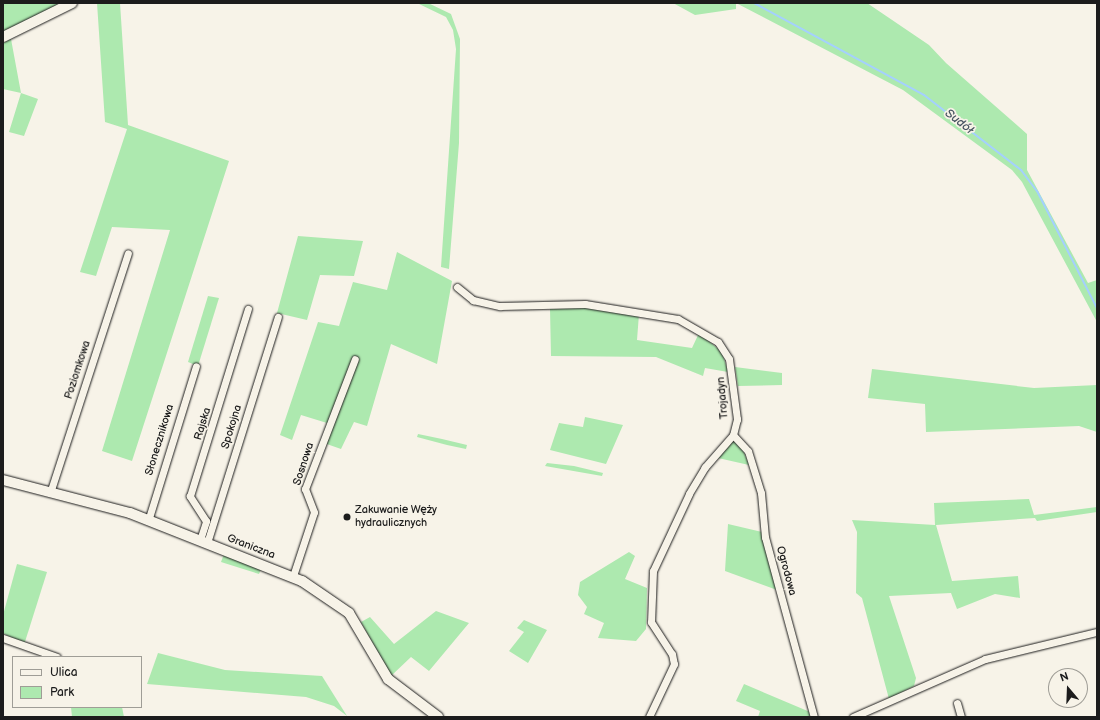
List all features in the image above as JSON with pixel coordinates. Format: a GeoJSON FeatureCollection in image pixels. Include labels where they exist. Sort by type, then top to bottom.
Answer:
{"type":"FeatureCollection","features":[{"type":"Feature","properties":{"kind":"street"},"geometry":{"type":"LineString","coordinates":[[3,37],[72,3]]}},
{"type":"Feature","properties":{"kind":"street","name":"Poziomkowa"},"geometry":{"type":"LineString","coordinates":[[50,493],[128,253]]}},
{"type":"Feature","properties":{"kind":"street","name":"Trojadyn"},"geometry":{"type":"LineString","coordinates":[[457,287],[473,300],[500,306],[586,304],[678,319],[718,342],[729,359],[737,419],[733,435],[705,467],[689,494],[653,571],[651,622],[654,631],[672,654],[674,664],[649,717]]}},
{"type":"Feature","properties":{"kind":"street","name":"Rajska"},"geometry":{"type":"LineString","coordinates":[[203,542],[206,521],[190,496],[248,309]]}},
{"type":"Feature","properties":{"kind":"street","name":"Spokojna"},"geometry":{"type":"LineString","coordinates":[[203,542],[278,317]]}},
{"type":"Feature","properties":{"kind":"street","name":"Sosnowa"},"geometry":{"type":"LineString","coordinates":[[293,576],[314,512],[305,489],[355,358]]}},
{"type":"Feature","properties":{"kind":"street","name":"Słonecznikowa"},"geometry":{"type":"LineString","coordinates":[[148,521],[196,366]]}},
{"type":"Feature","properties":{"kind":"street","name":"Ogrodowa"},"geometry":{"type":"LineString","coordinates":[[733,435],[748,451],[761,493],[765,537],[814,717]]}},
{"type":"Feature","properties":{"kind":"street","name":"Graniczna"},"geometry":{"type":"LineString","coordinates":[[3,480],[148,521],[293,576],[349,613],[388,679],[406,696],[438,717]]}},
{"type":"Feature","properties":{"kind":"street"},"geometry":{"type":"LineString","coordinates":[[853,717],[985,659],[1097,632]]}},
{"type":"Feature","properties":{"kind":"street"},"geometry":{"type":"LineString","coordinates":[[3,638],[54,656]]}},
{"type":"Feature","properties":{"kind":"street"},"geometry":{"type":"LineString","coordinates":[[957,703],[961,717]]}},
{"type":"Feature","properties":{"kind":"green space"},"geometry":{"type":"Polygon","coordinates":[[[3,3],[64,3],[3,33],[3,3]]]}},
{"type":"Feature","properties":{"kind":"green space"},"geometry":{"type":"Polygon","coordinates":[[[97,3],[120,3],[128,125],[229,161],[132,461],[102,451],[170,230],[112,227],[96,276],[80,272],[127,129],[105,122],[97,3]]]}},
{"type":"Feature","properties":{"kind":"green space"},"geometry":{"type":"Polygon","coordinates":[[[417,3],[428,3],[451,14],[460,39],[459,143],[449,269],[441,267],[456,49],[453,30],[446,17],[417,3]]]}},
{"type":"Feature","properties":{"kind":"green space"},"geometry":{"type":"Polygon","coordinates":[[[673,3],[736,3],[736,9],[695,15],[673,3]]]}},
{"type":"Feature","properties":{"kind":"green space"},"geometry":{"type":"Polygon","coordinates":[[[736,3],[867,3],[929,45],[946,63],[1027,134],[1027,170],[1088,283],[1097,280],[1097,322],[1022,182],[1012,170],[903,90],[736,3]]]}},
{"type":"Feature","properties":{"kind":"green space"},"geometry":{"type":"Polygon","coordinates":[[[11,39],[21,93],[3,89],[3,43],[11,39]]]}},
{"type":"Feature","properties":{"kind":"green space"},"geometry":{"type":"Polygon","coordinates":[[[21,93],[38,99],[24,136],[9,132],[21,93]]]}},
{"type":"Feature","properties":{"kind":"green space"},"geometry":{"type":"Polygon","coordinates":[[[298,236],[363,241],[354,276],[320,275],[307,320],[277,313],[298,236]]]}},
{"type":"Feature","properties":{"kind":"green space"},"geometry":{"type":"Polygon","coordinates":[[[397,252],[452,281],[437,364],[391,344],[367,426],[354,422],[341,449],[321,442],[327,423],[301,415],[292,440],[280,435],[318,322],[339,326],[353,282],[387,290],[397,252]]]}},
{"type":"Feature","properties":{"kind":"green space"},"geometry":{"type":"Polygon","coordinates":[[[208,296],[219,298],[198,366],[188,362],[208,296]]]}},
{"type":"Feature","properties":{"kind":"green space"},"geometry":{"type":"Polygon","coordinates":[[[583,307],[639,314],[637,340],[692,348],[699,333],[722,352],[728,372],[705,368],[703,376],[656,357],[551,356],[550,309],[583,307]]]}},
{"type":"Feature","properties":{"kind":"green space"},"geometry":{"type":"Polygon","coordinates":[[[735,367],[782,373],[782,385],[738,386],[735,367]]]}},
{"type":"Feature","properties":{"kind":"green space"},"geometry":{"type":"Polygon","coordinates":[[[872,369],[1034,388],[1097,385],[1097,432],[1079,426],[926,432],[925,404],[868,398],[872,369]]]}},
{"type":"Feature","properties":{"kind":"green space"},"geometry":{"type":"Polygon","coordinates":[[[585,417],[623,425],[606,464],[550,450],[559,423],[583,427],[585,417]]]}},
{"type":"Feature","properties":{"kind":"green space"},"geometry":{"type":"Polygon","coordinates":[[[418,434],[467,445],[466,449],[417,437],[418,434]]]}},
{"type":"Feature","properties":{"kind":"green space"},"geometry":{"type":"Polygon","coordinates":[[[734,440],[741,445],[749,465],[718,458],[734,440]]]}},
{"type":"Feature","properties":{"kind":"green space"},"geometry":{"type":"Polygon","coordinates":[[[547,463],[574,466],[603,473],[602,476],[545,466],[547,463]]]}},
{"type":"Feature","properties":{"kind":"green space"},"geometry":{"type":"Polygon","coordinates":[[[1029,499],[1034,515],[1097,507],[1097,512],[1037,521],[1035,518],[936,525],[952,581],[1018,576],[1020,598],[995,594],[957,609],[951,593],[889,596],[916,678],[914,686],[889,699],[862,598],[856,593],[857,532],[852,520],[935,525],[934,503],[1029,499]]]}},
{"type":"Feature","properties":{"kind":"green space"},"geometry":{"type":"Polygon","coordinates":[[[728,524],[762,532],[777,590],[725,571],[728,524]]]}},
{"type":"Feature","properties":{"kind":"green space"},"geometry":{"type":"Polygon","coordinates":[[[629,552],[635,556],[625,579],[647,588],[646,629],[636,641],[598,638],[604,623],[584,614],[587,607],[578,595],[580,582],[629,552]]]}},
{"type":"Feature","properties":{"kind":"green space"},"geometry":{"type":"Polygon","coordinates":[[[224,554],[261,569],[259,574],[221,562],[224,554]]]}},
{"type":"Feature","properties":{"kind":"green space"},"geometry":{"type":"Polygon","coordinates":[[[17,564],[47,572],[24,645],[3,633],[3,615],[17,564]]]}},
{"type":"Feature","properties":{"kind":"green space"},"geometry":{"type":"Polygon","coordinates":[[[436,611],[469,623],[429,671],[411,657],[391,676],[361,622],[370,617],[394,644],[436,611]]]}},
{"type":"Feature","properties":{"kind":"green space"},"geometry":{"type":"Polygon","coordinates":[[[524,620],[547,630],[528,663],[509,651],[524,632],[517,628],[524,620]]]}},
{"type":"Feature","properties":{"kind":"green space"},"geometry":{"type":"Polygon","coordinates":[[[158,653],[225,670],[322,676],[347,716],[334,706],[306,697],[147,684],[158,653]]]}},
{"type":"Feature","properties":{"kind":"green space"},"geometry":{"type":"Polygon","coordinates":[[[744,684],[810,712],[812,717],[758,717],[760,711],[736,701],[744,684]]]}},
{"type":"Feature","properties":{"kind":"green space"},"geometry":{"type":"Polygon","coordinates":[[[71,708],[122,708],[124,717],[72,717],[71,708]]]}},
{"type":"Feature","properties":{"kind":"waterway","name":"Sudół"},"geometry":{"type":"LineString","coordinates":[[754,3],[924,95],[1021,170],[1037,191],[1097,308]]}},
{"type":"Feature","properties":{"kind":"place","name":"Zakuwanie Węży hydraulicznych"},"geometry":{"type":"Point","coordinates":[347,517]}}]}
